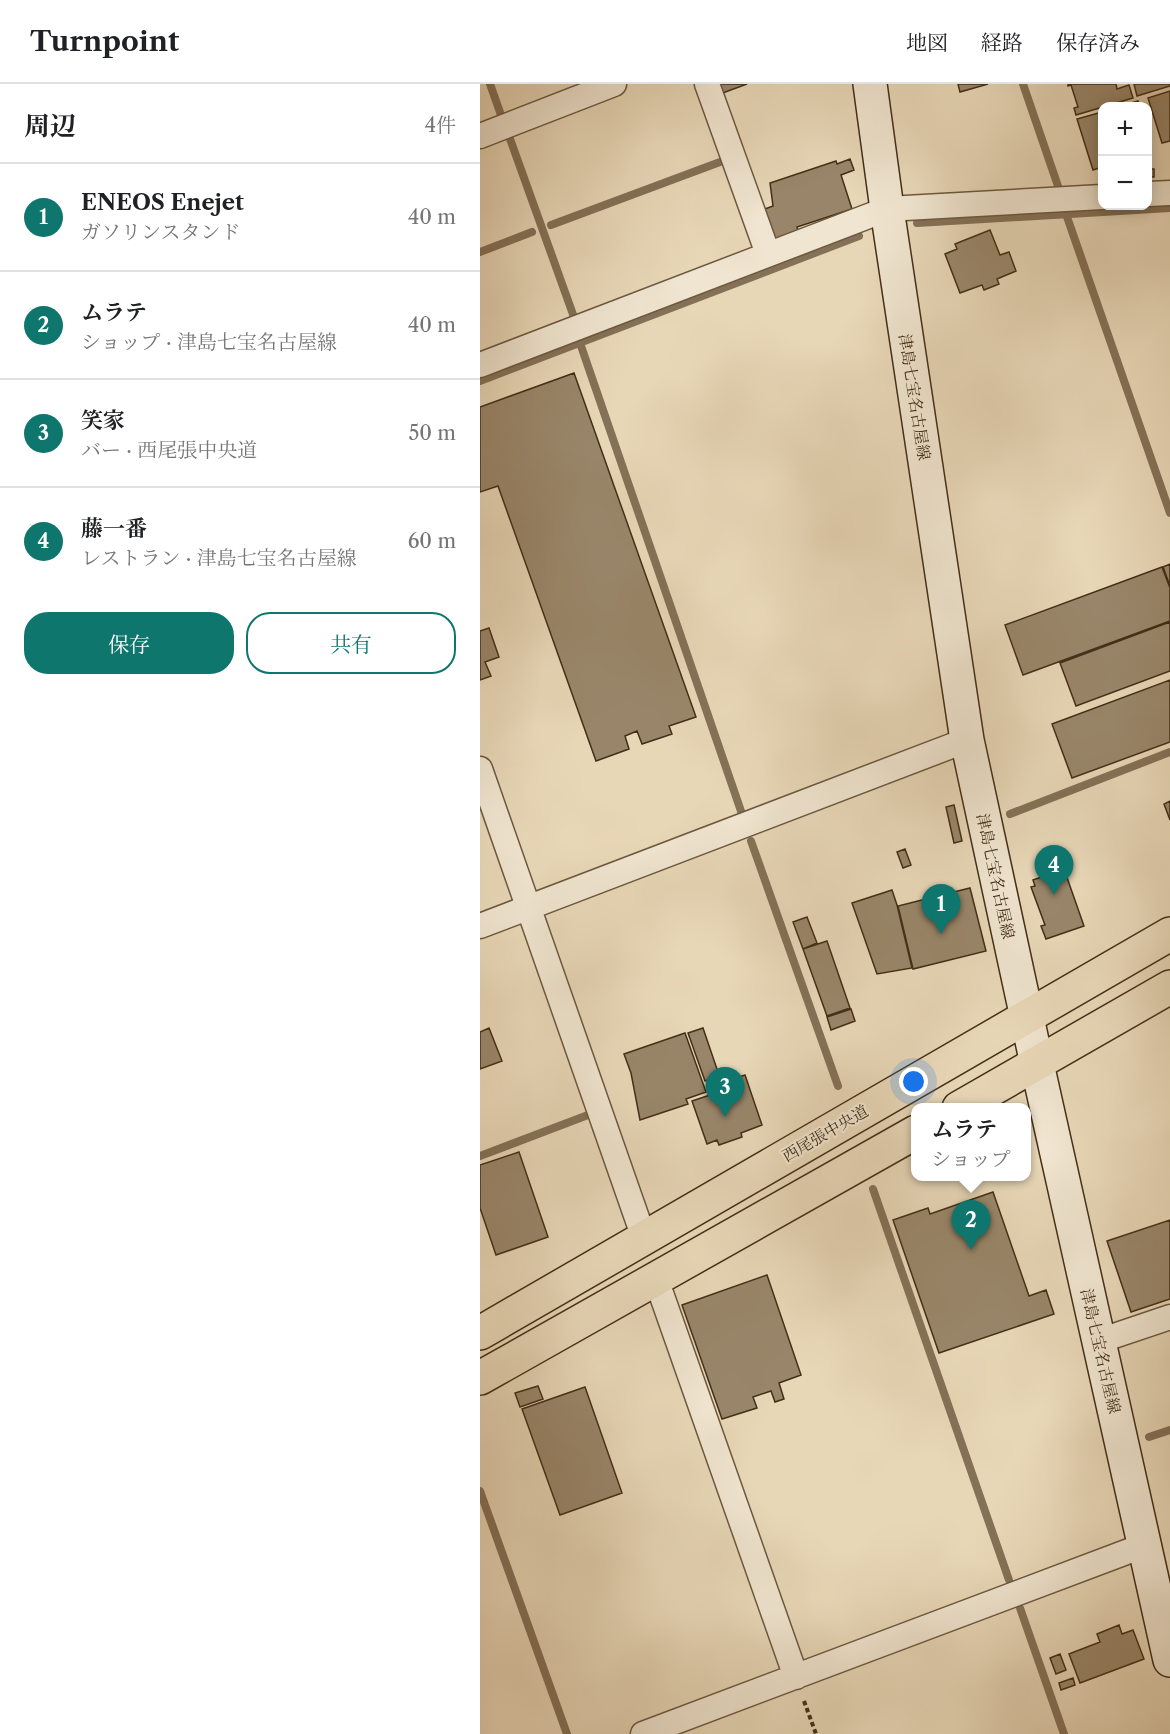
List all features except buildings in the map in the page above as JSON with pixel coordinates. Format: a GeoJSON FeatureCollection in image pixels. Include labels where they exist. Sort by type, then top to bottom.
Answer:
{"type":"FeatureCollection","features":[{"type":"Feature","properties":{"kind":"main road","name":"津島七宝名古屋線"},"geometry":{"type":"LineString","coordinates":[[870,84],[967,740],[1026,1016],[1170,1659]]}},
{"type":"Feature","properties":{"kind":"main road","name":"西尾張中央道"},"geometry":{"type":"LineString","coordinates":[[480,1333],[1170,934]]}},
{"type":"Feature","properties":{"kind":"main road"},"geometry":{"type":"LineString","coordinates":[[966,1103],[1170,987]]}},
{"type":"Feature","properties":{"kind":"main road"},"geometry":{"type":"LineString","coordinates":[[480,1378],[911,1134]]}},
{"type":"Feature","properties":{"kind":"street"},"geometry":{"type":"LineString","coordinates":[[480,136],[614,84]]}},
{"type":"Feature","properties":{"kind":"street"},"geometry":{"type":"LineString","coordinates":[[707,84],[768,254]]}},
{"type":"Feature","properties":{"kind":"street"},"geometry":{"type":"LineString","coordinates":[[1152,194],[1170,193]]}},
{"type":"Feature","properties":{"kind":"street"},"geometry":{"type":"LineString","coordinates":[[480,365],[887,209],[1098,197]]}},
{"type":"Feature","properties":{"kind":"street"},"geometry":{"type":"LineString","coordinates":[[480,926],[967,740]]}},
{"type":"Feature","properties":{"kind":"street"},"geometry":{"type":"LineString","coordinates":[[480,769],[644,1238]]}},
{"type":"Feature","properties":{"kind":"street"},"geometry":{"type":"LineString","coordinates":[[656,1279],[796,1677]]}},
{"type":"Feature","properties":{"kind":"street"},"geometry":{"type":"LineString","coordinates":[[1099,1341],[1170,1317]]}},
{"type":"Feature","properties":{"kind":"street"},"geometry":{"type":"LineString","coordinates":[[644,1734],[1144,1545]]}},
{"type":"Feature","properties":{"kind":"path"},"geometry":{"type":"LineString","coordinates":[[796,1677],[816,1734]]}},
{"type":"Feature","properties":{"kind":"waterway"},"geometry":{"type":"LineString","coordinates":[[490,84],[502,118]]}},
{"type":"Feature","properties":{"kind":"waterway"},"geometry":{"type":"LineString","coordinates":[[1023,84],[1059,189]]}},
{"type":"Feature","properties":{"kind":"waterway"},"geometry":{"type":"LineString","coordinates":[[509,136],[575,320]]}},
{"type":"Feature","properties":{"kind":"waterway"},"geometry":{"type":"LineString","coordinates":[[551,225],[720,162]]}},
{"type":"Feature","properties":{"kind":"waterway"},"geometry":{"type":"LineString","coordinates":[[917,223],[1170,208]]}},
{"type":"Feature","properties":{"kind":"waterway"},"geometry":{"type":"LineString","coordinates":[[1066,214],[1170,513]]}},
{"type":"Feature","properties":{"kind":"waterway"},"geometry":{"type":"LineString","coordinates":[[480,252],[532,232]]}},
{"type":"Feature","properties":{"kind":"waterway"},"geometry":{"type":"LineString","coordinates":[[480,381],[859,236]]}},
{"type":"Feature","properties":{"kind":"waterway"},"geometry":{"type":"LineString","coordinates":[[580,343],[742,814]]}},
{"type":"Feature","properties":{"kind":"waterway"},"geometry":{"type":"LineString","coordinates":[[1010,814],[1170,752]]}},
{"type":"Feature","properties":{"kind":"waterway"},"geometry":{"type":"LineString","coordinates":[[751,841],[838,1086]]}},
{"type":"Feature","properties":{"kind":"waterway"},"geometry":{"type":"LineString","coordinates":[[480,1156],[588,1115]]}},
{"type":"Feature","properties":{"kind":"waterway"},"geometry":{"type":"LineString","coordinates":[[873,1189],[1009,1580]]}},
{"type":"Feature","properties":{"kind":"waterway"},"geometry":{"type":"LineString","coordinates":[[1149,1437],[1170,1430]]}},
{"type":"Feature","properties":{"kind":"waterway"},"geometry":{"type":"LineString","coordinates":[[480,1491],[567,1734]]}},
{"type":"Feature","properties":{"kind":"waterway"},"geometry":{"type":"LineString","coordinates":[[1020,1608],[1064,1734]]}},
{"type":"Feature","properties":{"kind":"place","name":"藤一番"},"geometry":{"type":"Point","coordinates":[1054,895]}},
{"type":"Feature","properties":{"kind":"place","name":"ENEOS Enejet"},"geometry":{"type":"Point","coordinates":[941,934]}},
{"type":"Feature","properties":{"kind":"place","name":"笑家"},"geometry":{"type":"Point","coordinates":[725,1117]}},
{"type":"Feature","properties":{"kind":"place","name":"ムラテ"},"geometry":{"type":"Point","coordinates":[971,1250]}}]}
